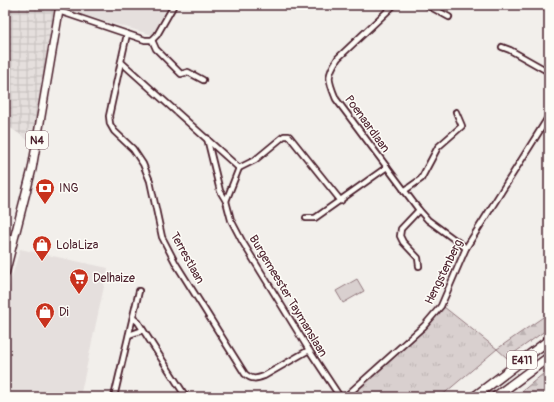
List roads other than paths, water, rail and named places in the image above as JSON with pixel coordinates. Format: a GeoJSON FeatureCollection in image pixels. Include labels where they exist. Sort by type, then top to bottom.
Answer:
{"type":"FeatureCollection","features":[{"type":"Feature","properties":{"kind":"highway","name":"E411"},"geometry":{"type":"LineString","coordinates":[[474,397],[549,340]]}},
{"type":"Feature","properties":{"kind":"highway","name":"E411"},"geometry":{"type":"LineString","coordinates":[[495,397],[549,356]]}},
{"type":"Feature","properties":{"kind":"main road","name":"N4"},"geometry":{"type":"LineString","coordinates":[[5,274],[8,251],[32,169],[60,8]]}},
{"type":"Feature","properties":{"kind":"street"},"geometry":{"type":"LineString","coordinates":[[60,8],[127,34],[145,40],[152,40],[157,35],[174,5]]}},
{"type":"Feature","properties":{"kind":"street","name":"Poenaardlaan"},"geometry":{"type":"LineString","coordinates":[[394,5],[338,58],[331,69],[328,80],[336,99],[419,210],[428,220],[466,248]]}},
{"type":"Feature","properties":{"kind":"street"},"geometry":{"type":"LineString","coordinates":[[427,5],[449,17]]}},
{"type":"Feature","properties":{"kind":"street","name":"Terrestlaan"},"geometry":{"type":"LineString","coordinates":[[127,34],[109,116],[110,124],[143,164],[150,181],[162,237],[176,264],[245,374],[251,378],[256,379],[264,376],[308,350]]}},
{"type":"Feature","properties":{"kind":"street"},"geometry":{"type":"LineString","coordinates":[[152,40],[156,49],[181,74],[188,72],[203,80]]}},
{"type":"Feature","properties":{"kind":"street"},"geometry":{"type":"LineString","coordinates":[[502,47],[549,72]]}},
{"type":"Feature","properties":{"kind":"street"},"geometry":{"type":"LineString","coordinates":[[121,62],[239,168]]}},
{"type":"Feature","properties":{"kind":"street"},"geometry":{"type":"LineString","coordinates":[[404,191],[421,179],[438,147],[462,126],[456,112]]}},
{"type":"Feature","properties":{"kind":"street","name":"Hengstenberg"},"geometry":{"type":"LineString","coordinates":[[345,397],[424,326],[441,306],[466,248],[549,116]]}},
{"type":"Feature","properties":{"kind":"street"},"geometry":{"type":"LineString","coordinates":[[226,202],[239,168],[255,160],[284,136],[289,136],[341,201]]}},
{"type":"Feature","properties":{"kind":"street","name":"Burgemeester Taymanslaan"},"geometry":{"type":"LineString","coordinates":[[206,137],[220,190],[226,202],[231,220],[242,241],[308,350],[340,397]]}},
{"type":"Feature","properties":{"kind":"street"},"geometry":{"type":"LineString","coordinates":[[306,218],[315,218],[387,167]]}},
{"type":"Feature","properties":{"kind":"street"},"geometry":{"type":"LineString","coordinates":[[419,210],[401,229],[400,236],[403,242],[418,258],[419,266]]}},
{"type":"Feature","properties":{"kind":"street"},"geometry":{"type":"LineString","coordinates":[[114,397],[139,291]]}},
{"type":"Feature","properties":{"kind":"street"},"geometry":{"type":"LineString","coordinates":[[133,318],[138,322],[186,397]]}},
{"type":"Feature","properties":{"kind":"street"},"geometry":{"type":"LineString","coordinates":[[129,335],[143,330]]}},
{"type":"Feature","properties":{"kind":"place","name":"ING"},"geometry":{"type":"Point","coordinates":[45,205]}},
{"type":"Feature","properties":{"kind":"place","name":"LolaLiza"},"geometry":{"type":"Point","coordinates":[42,262]}},
{"type":"Feature","properties":{"kind":"place","name":"Delhaize"},"geometry":{"type":"Point","coordinates":[79,295]}},
{"type":"Feature","properties":{"kind":"place","name":"Di"},"geometry":{"type":"Point","coordinates":[45,329]}}]}
